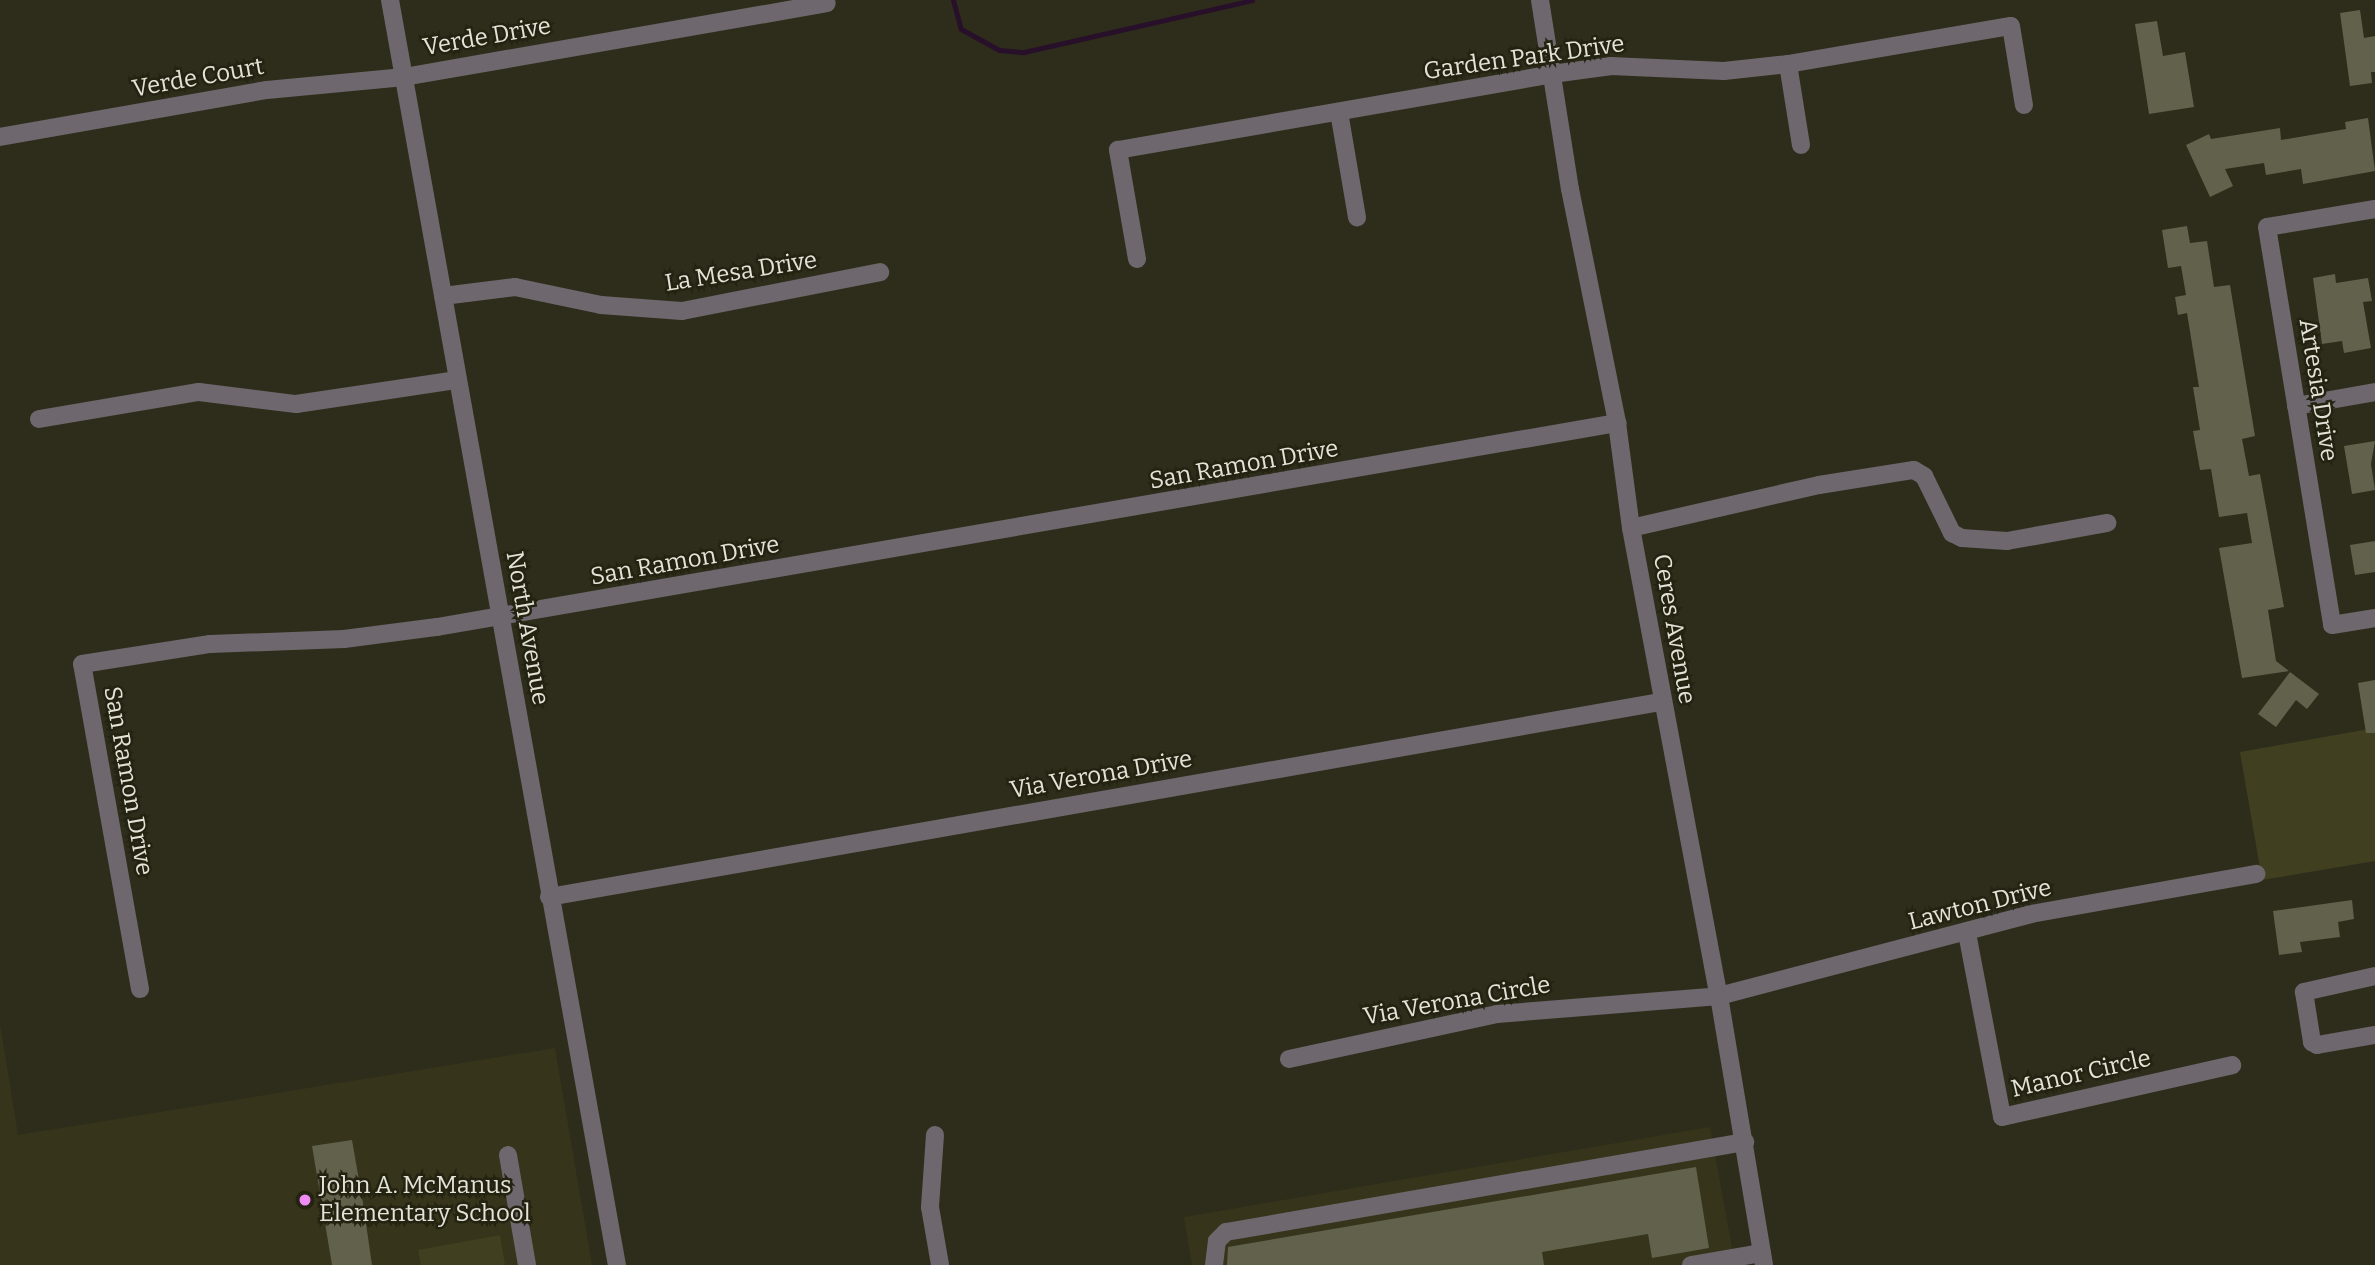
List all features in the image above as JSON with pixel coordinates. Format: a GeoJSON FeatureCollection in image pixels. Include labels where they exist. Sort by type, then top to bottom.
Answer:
{"type":"FeatureCollection","features":[{"type":"Feature","properties":{"kind":"street","name":"North Avenue"},"geometry":{"type":"LineString","coordinates":[[390,0],[617,1265]]}},
{"type":"Feature","properties":{"kind":"street","name":"Ceres Avenue"},"geometry":{"type":"LineString","coordinates":[[1540,0],[1570,190],[1618,423],[1631,527],[1661,702],[1719,996],[1763,1259]]}},
{"type":"Feature","properties":{"kind":"street","name":"Verde Drive"},"geometry":{"type":"LineString","coordinates":[[404,77],[827,3]]}},
{"type":"Feature","properties":{"kind":"street","name":"Garden Park Drive"},"geometry":{"type":"LineString","coordinates":[[1137,259],[1118,150],[1552,74],[1611,66],[1724,71],[1788,64],[2011,26],[2024,104]]}},
{"type":"Feature","properties":{"kind":"street"},"geometry":{"type":"LineString","coordinates":[[1788,64],[1801,145]]}},
{"type":"Feature","properties":{"kind":"street","name":"Verde Court"},"geometry":{"type":"LineString","coordinates":[[0,137],[267,90],[404,77]]}},
{"type":"Feature","properties":{"kind":"street"},"geometry":{"type":"LineString","coordinates":[[1339,112],[1357,217]]}},
{"type":"Feature","properties":{"kind":"street","name":"Artesia Drive"},"geometry":{"type":"LineString","coordinates":[[2375,209],[2267,227],[2332,625],[2375,618]]}},
{"type":"Feature","properties":{"kind":"street","name":"La Mesa Drive"},"geometry":{"type":"LineString","coordinates":[[443,296],[515,287],[601,305],[682,311],[880,272]]}},
{"type":"Feature","properties":{"kind":"street"},"geometry":{"type":"LineString","coordinates":[[39,419],[189,393],[296,404],[457,380]]}},
{"type":"Feature","properties":{"kind":"street"},"geometry":{"type":"LineString","coordinates":[[2296,407],[2375,392]]}},
{"type":"Feature","properties":{"kind":"street","name":"San Ramon Drive"},"geometry":{"type":"LineString","coordinates":[[140,989],[82,664],[210,644],[344,639],[500,617],[1618,423]]}},
{"type":"Feature","properties":{"kind":"street"},"geometry":{"type":"LineString","coordinates":[[1631,527],[1793,490],[1914,470],[1924,476],[1952,533],[1962,538],[2007,541],[2107,523]]}},
{"type":"Feature","properties":{"kind":"street","name":"Via Verona Drive"},"geometry":{"type":"LineString","coordinates":[[549,897],[1661,702]]}},
{"type":"Feature","properties":{"kind":"street","name":"Lawton Drive"},"geometry":{"type":"LineString","coordinates":[[1719,996],[1967,933],[2031,914],[2256,874]]}},
{"type":"Feature","properties":{"kind":"street","name":"Manor Circle"},"geometry":{"type":"LineString","coordinates":[[1967,933],[2002,1117],[2232,1065]]}},
{"type":"Feature","properties":{"kind":"street"},"geometry":{"type":"LineString","coordinates":[[2375,976],[2304,992],[2312,1042],[2317,1045],[2375,1035]]}},
{"type":"Feature","properties":{"kind":"street","name":"Via Verona Circle"},"geometry":{"type":"LineString","coordinates":[[1289,1059],[1497,1014],[1719,996]]}},
{"type":"Feature","properties":{"kind":"street"},"geometry":{"type":"LineString","coordinates":[[935,1135],[930,1207],[940,1265]]}},
{"type":"Feature","properties":{"kind":"street"},"geometry":{"type":"LineString","coordinates":[[1214,1265],[1217,1241],[1226,1232],[1745,1142]]}},
{"type":"Feature","properties":{"kind":"street"},"geometry":{"type":"LineString","coordinates":[[508,1155],[527,1265]]}},
{"type":"Feature","properties":{"kind":"street"},"geometry":{"type":"LineString","coordinates":[[1691,1265],[1763,1259]]}},
{"type":"Feature","properties":{"kind":"shaded area"},"geometry":{"type":"Polygon","coordinates":[[[2375,728],[2375,861],[2262,880],[2240,752],[2375,728]]]}},
{"type":"Feature","properties":{"kind":"shaded area","name":"John A. McManus Elementary School"},"geometry":{"type":"Polygon","coordinates":[[[0,1024],[18,1135],[555,1048],[592,1265],[0,1265],[0,1024]]]}},
{"type":"Feature","properties":{"kind":"shaded area"},"geometry":{"type":"Polygon","coordinates":[[[1710,1127],[1735,1265],[1192,1265],[1184,1217],[1710,1127]]]}},
{"type":"Feature","properties":{"kind":"shaded area"},"geometry":{"type":"Polygon","coordinates":[[[500,1235],[505,1265],[421,1265],[418,1250],[500,1235]]]}},
{"type":"Feature","properties":{"kind":"building"},"geometry":{"type":"Polygon","coordinates":[[[2360,10],[2364,38],[2375,36],[2375,72],[2371,72],[2372,83],[2350,86],[2340,13],[2360,10]]]}},
{"type":"Feature","properties":{"kind":"building"},"geometry":{"type":"Polygon","coordinates":[[[2157,21],[2163,56],[2185,52],[2194,107],[2149,114],[2135,24],[2157,21]]]}},
{"type":"Feature","properties":{"kind":"building"},"geometry":{"type":"Polygon","coordinates":[[[2368,118],[2375,171],[2303,184],[2301,169],[2266,175],[2264,163],[2225,169],[2233,186],[2210,197],[2186,145],[2209,134],[2211,139],[2280,128],[2281,140],[2346,129],[2345,122],[2368,118]]]}},
{"type":"Feature","properties":{"kind":"building"},"geometry":{"type":"Polygon","coordinates":[[[2187,226],[2190,243],[2207,241],[2214,287],[2230,285],[2255,436],[2242,439],[2249,476],[2260,474],[2284,607],[2268,610],[2276,661],[2289,671],[2242,678],[2219,548],[2252,543],[2247,513],[2219,517],[2211,469],[2200,470],[2193,431],[2200,430],[2193,387],[2199,387],[2187,313],[2178,315],[2175,297],[2186,295],[2181,266],[2168,268],[2162,230],[2187,226]]]}},
{"type":"Feature","properties":{"kind":"building"},"geometry":{"type":"Polygon","coordinates":[[[2335,274],[2336,283],[2368,278],[2372,301],[2363,302],[2371,348],[2344,353],[2342,341],[2322,344],[2313,278],[2335,274]]]}},
{"type":"Feature","properties":{"kind":"building"},"geometry":{"type":"Polygon","coordinates":[[[2375,441],[2371,464],[2375,490],[2352,494],[2344,446],[2375,441]]]}},
{"type":"Feature","properties":{"kind":"building"},"geometry":{"type":"Polygon","coordinates":[[[2375,541],[2375,572],[2355,575],[2350,545],[2375,541]]]}},
{"type":"Feature","properties":{"kind":"building"},"geometry":{"type":"Polygon","coordinates":[[[2290,672],[2319,694],[2307,709],[2296,700],[2276,727],[2258,714],[2290,672]]]}},
{"type":"Feature","properties":{"kind":"building"},"geometry":{"type":"Polygon","coordinates":[[[2375,680],[2375,733],[2366,733],[2358,683],[2375,680]]]}},
{"type":"Feature","properties":{"kind":"building"},"geometry":{"type":"Polygon","coordinates":[[[2352,900],[2354,919],[2338,922],[2340,937],[2300,942],[2302,952],[2279,955],[2273,911],[2352,900]]]}},
{"type":"Feature","properties":{"kind":"building"},"geometry":{"type":"Polygon","coordinates":[[[352,1140],[372,1265],[332,1265],[312,1146],[352,1140]]]}},
{"type":"Feature","properties":{"kind":"building"},"geometry":{"type":"Polygon","coordinates":[[[1696,1167],[1709,1248],[1652,1258],[1648,1234],[1542,1252],[1544,1265],[1227,1265],[1228,1247],[1696,1167]]]}},
{"type":"Feature","properties":{"kind":"waterway"},"geometry":{"type":"LineString","coordinates":[[953,0],[961,29],[999,50],[1024,52],[1252,0]]}},
{"type":"Feature","properties":{"kind":"place","name":"John A. McManus Elementary School"},"geometry":{"type":"Point","coordinates":[305,1200]}}]}
